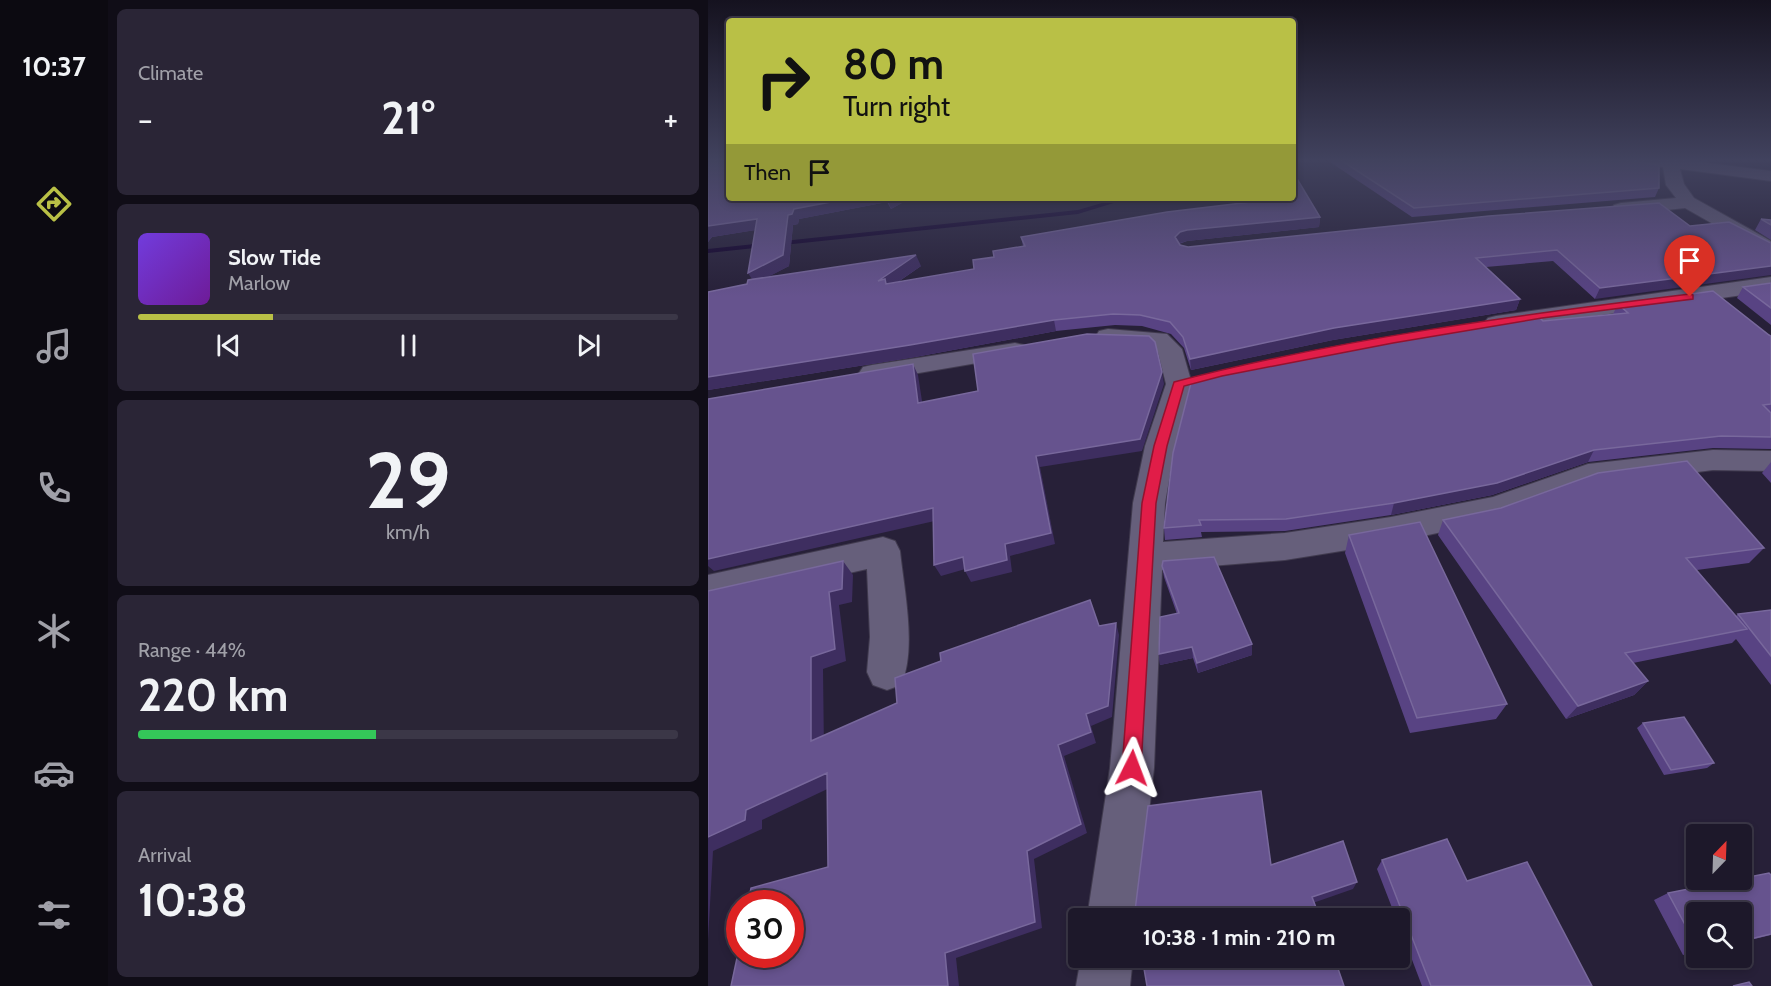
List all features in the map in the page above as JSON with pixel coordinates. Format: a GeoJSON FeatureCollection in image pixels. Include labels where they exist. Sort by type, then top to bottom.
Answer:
{"type":"FeatureCollection","features":[{"type":"Feature","properties":{"kind":"street"},"geometry":{"type":"LineString","coordinates":[[1598,211],[1658,205]]}},
{"type":"Feature","properties":{"kind":"street"},"geometry":{"type":"LineString","coordinates":[[1694,205],[1771,249]]}},
{"type":"Feature","properties":{"kind":"street"},"geometry":{"type":"LineString","coordinates":[[1474,326],[1542,315],[1636,305],[1771,284]]}},
{"type":"Feature","properties":{"kind":"street"},"geometry":{"type":"LineString","coordinates":[[1711,292],[1737,312]]}},
{"type":"Feature","properties":{"kind":"street"},"geometry":{"type":"LineString","coordinates":[[1089,336],[1134,336],[1158,339],[1170,349],[1189,381],[1160,446],[1149,503],[1132,768],[1113,908]]}},
{"type":"Feature","properties":{"kind":"street"},"geometry":{"type":"LineString","coordinates":[[845,377],[1043,345]]}},
{"type":"Feature","properties":{"kind":"street"},"geometry":{"type":"LineString","coordinates":[[1144,557],[1269,550],[1370,535],[1492,510],[1588,475],[1713,460],[1771,460]]}},
{"type":"Feature","properties":{"kind":"street"},"geometry":{"type":"LineString","coordinates":[[708,590],[883,551],[889,637],[888,672]]}},
{"type":"Feature","properties":{"kind":"street"},"geometry":{"type":"LineString","coordinates":[[1103,986],[1105,968]]}},
{"type":"Feature","properties":{"kind":"building"},"geometry":{"type":"Polygon","coordinates":[[[708,205],[815,205],[794,209],[792,214],[788,215],[783,255],[748,273],[757,219],[708,226],[708,205]]]}},
{"type":"Feature","properties":{"kind":"building"},"geometry":{"type":"Polygon","coordinates":[[[1225,205],[1313,205],[1320,217],[1180,232],[1175,237],[1180,245],[1188,247],[1489,216],[1633,205],[1662,205],[1690,226],[1729,222],[1771,243],[1771,266],[1600,288],[1557,250],[1476,258],[1520,299],[1334,328],[1190,359],[1183,337],[1170,322],[1140,315],[1113,314],[1054,320],[708,377],[708,292],[747,284],[748,280],[916,255],[878,281],[885,279],[886,284],[974,269],[973,260],[994,257],[993,251],[1025,246],[1021,237],[1167,212],[1225,205]]]}},
{"type":"Feature","properties":{"kind":"building"},"geometry":{"type":"Polygon","coordinates":[[[1409,205],[1451,205],[1414,208],[1409,205]]]}},
{"type":"Feature","properties":{"kind":"building"},"geometry":{"type":"Polygon","coordinates":[[[1761,219],[1771,220],[1771,225],[1761,219]]]}},
{"type":"Feature","properties":{"kind":"building"},"geometry":{"type":"Polygon","coordinates":[[[1771,283],[1771,308],[1743,287],[1771,283]]]}},
{"type":"Feature","properties":{"kind":"building"},"geometry":{"type":"Polygon","coordinates":[[[1713,291],[1771,336],[1771,404],[1763,405],[1771,413],[1771,437],[1721,436],[1594,450],[1497,483],[1394,503],[1286,519],[1199,520],[1201,525],[1164,528],[1173,453],[1192,379],[1278,359],[1412,334],[1536,314],[1543,321],[1628,313],[1618,304],[1713,291]]]}},
{"type":"Feature","properties":{"kind":"building"},"geometry":{"type":"Polygon","coordinates":[[[1087,334],[1149,336],[1155,342],[1162,372],[1140,439],[1036,456],[1051,533],[1005,544],[1007,560],[965,571],[963,557],[934,565],[933,508],[708,559],[708,399],[913,364],[918,403],[978,391],[973,354],[1087,334]]]}},
{"type":"Feature","properties":{"kind":"building"},"geometry":{"type":"Polygon","coordinates":[[[1687,461],[1764,548],[1686,558],[1747,629],[1625,653],[1648,681],[1578,706],[1443,520],[1501,508],[1598,473],[1687,461]]]}},
{"type":"Feature","properties":{"kind":"building"},"geometry":{"type":"Polygon","coordinates":[[[1420,522],[1507,704],[1417,718],[1349,535],[1420,522]]]}},
{"type":"Feature","properties":{"kind":"building"},"geometry":{"type":"Polygon","coordinates":[[[1214,557],[1252,644],[1197,663],[1192,647],[1159,654],[1160,617],[1179,613],[1162,566],[1163,561],[1214,557]]]}},
{"type":"Feature","properties":{"kind":"building"},"geometry":{"type":"Polygon","coordinates":[[[843,561],[842,589],[829,592],[835,649],[811,657],[811,741],[897,703],[895,678],[941,661],[940,653],[1090,600],[1099,626],[1116,623],[1108,706],[1086,714],[1091,732],[1058,745],[1081,824],[1027,851],[1035,922],[945,953],[948,986],[731,986],[735,968],[804,968],[804,890],[751,890],[751,888],[828,867],[827,773],[746,810],[745,820],[708,837],[708,591],[843,561]]]}},
{"type":"Feature","properties":{"kind":"building"},"geometry":{"type":"Polygon","coordinates":[[[1771,610],[1771,656],[1738,614],[1771,610]]]}},
{"type":"Feature","properties":{"kind":"building"},"geometry":{"type":"Polygon","coordinates":[[[1684,717],[1714,763],[1671,770],[1643,723],[1684,717]]]}},
{"type":"Feature","properties":{"kind":"building"},"geometry":{"type":"Polygon","coordinates":[[[1261,791],[1271,865],[1343,841],[1357,882],[1312,897],[1316,908],[1135,908],[1148,806],[1261,791]]]}},
{"type":"Feature","properties":{"kind":"building"},"geometry":{"type":"Polygon","coordinates":[[[1447,839],[1467,881],[1527,862],[1592,986],[1431,986],[1410,932],[1410,908],[1401,908],[1382,860],[1447,839]]]}},
{"type":"Feature","properties":{"kind":"building"},"geometry":{"type":"Polygon","coordinates":[[[1769,873],[1771,875],[1771,934],[1752,939],[1752,902],[1686,902],[1686,926],[1668,893],[1686,889],[1752,890],[1752,876],[1769,873]]]}},
{"type":"Feature","properties":{"kind":"building"},"geometry":{"type":"Polygon","coordinates":[[[1144,968],[1338,968],[1344,986],[1147,986],[1144,968]]]}},
{"type":"Feature","properties":{"kind":"building"},"geometry":{"type":"Polygon","coordinates":[[[1749,982],[1752,986],[1733,986],[1749,982]]]}},
{"type":"Feature","properties":{"kind":"waterway"},"geometry":{"type":"LineString","coordinates":[[708,251],[1078,212],[1102,205]]}},
{"type":"Feature","properties":{"kind":"route"},"geometry":{"type":"LineString","coordinates":[[1132,768],[1149,503],[1160,446],[1179,384],[1221,373],[1393,339],[1542,315],[1690,297]]}}]}
